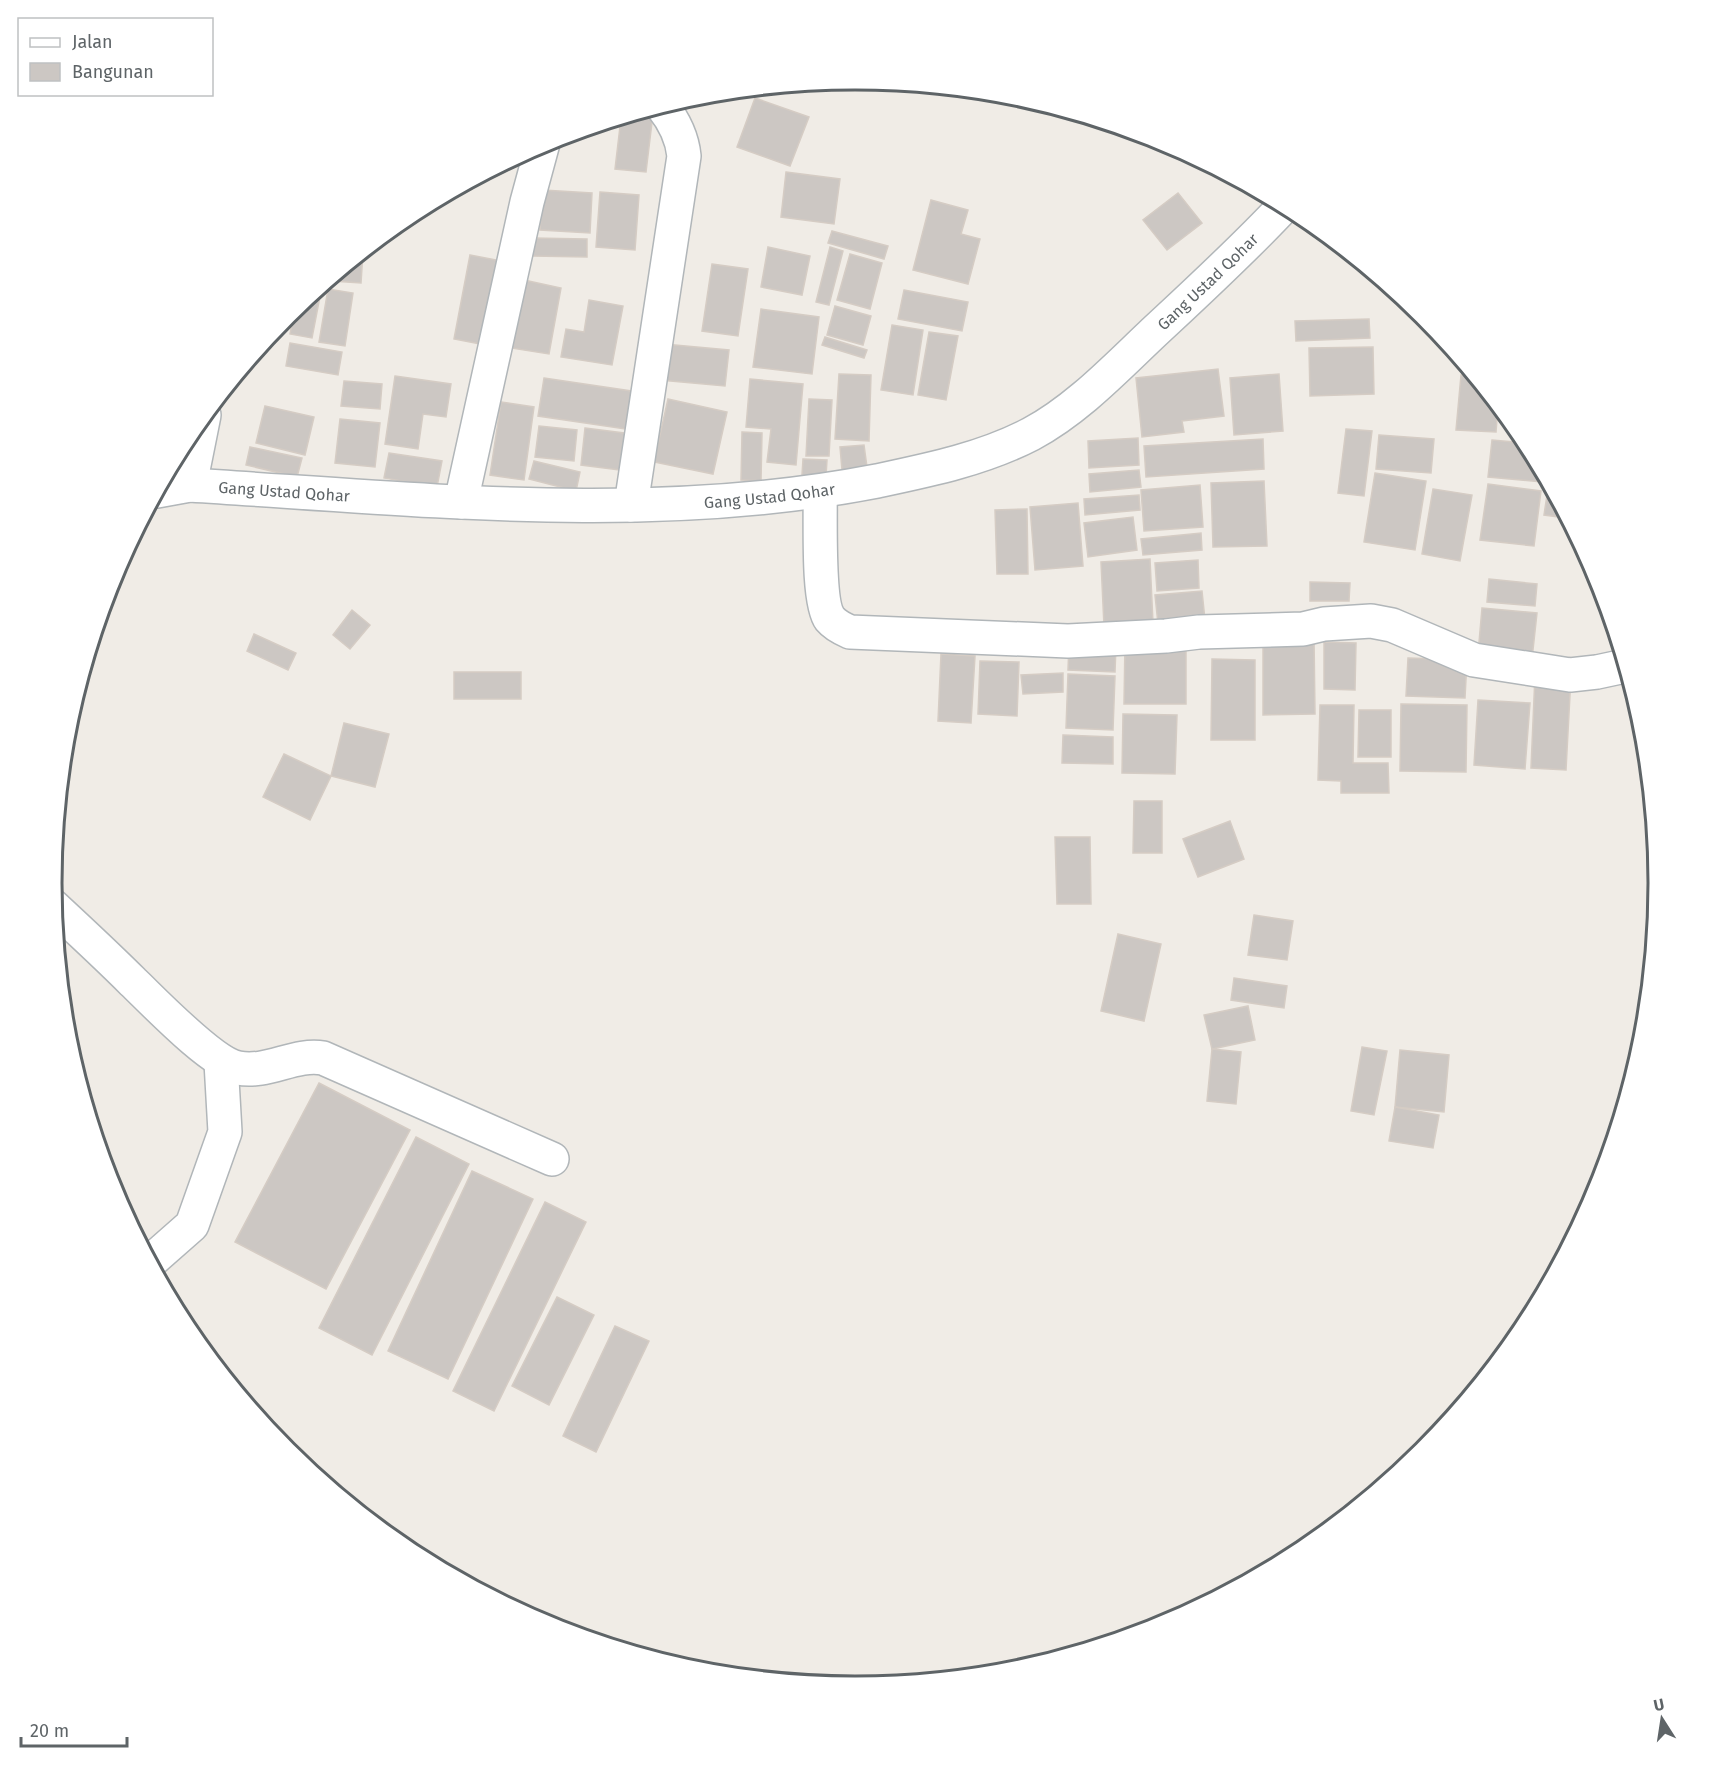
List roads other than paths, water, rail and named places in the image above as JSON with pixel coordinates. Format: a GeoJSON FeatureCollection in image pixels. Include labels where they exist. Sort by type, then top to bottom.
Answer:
{"type":"FeatureCollection","features":[{"type":"Feature","properties":{"kind":"street"},"geometry":{"type":"LineString","coordinates":[[631,505],[684,156],[677,127],[667,113]]}},
{"type":"Feature","properties":{"kind":"street"},"geometry":{"type":"LineString","coordinates":[[461,502],[527,202],[540,155]]}},
{"type":"Feature","properties":{"kind":"street","name":"Gang Ustad Qohar"},"geometry":{"type":"LineString","coordinates":[[167,489],[190,485],[461,502],[694,504],[820,492],[927,471],[990,453],[1033,433],[1064,412],[1101,382],[1214,276],[1278,212]]}},
{"type":"Feature","properties":{"kind":"street"},"geometry":{"type":"LineString","coordinates":[[190,485],[200,436]]}},
{"type":"Feature","properties":{"kind":"street"},"geometry":{"type":"LineString","coordinates":[[820,492],[823,600],[829,618],[850,632],[1068,641],[1156,637],[1199,632],[1303,629],[1324,624],[1371,621],[1392,625],[1473,660],[1570,675],[1618,668]]}},
{"type":"Feature","properties":{"kind":"street"},"geometry":{"type":"LineString","coordinates":[[63,915],[178,1025],[221,1062],[240,1069],[282,1064],[301,1058],[323,1058],[552,1159]]}},
{"type":"Feature","properties":{"kind":"street"},"geometry":{"type":"LineString","coordinates":[[156,1257],[192,1225],[225,1131],[221,1062]]}}]}
